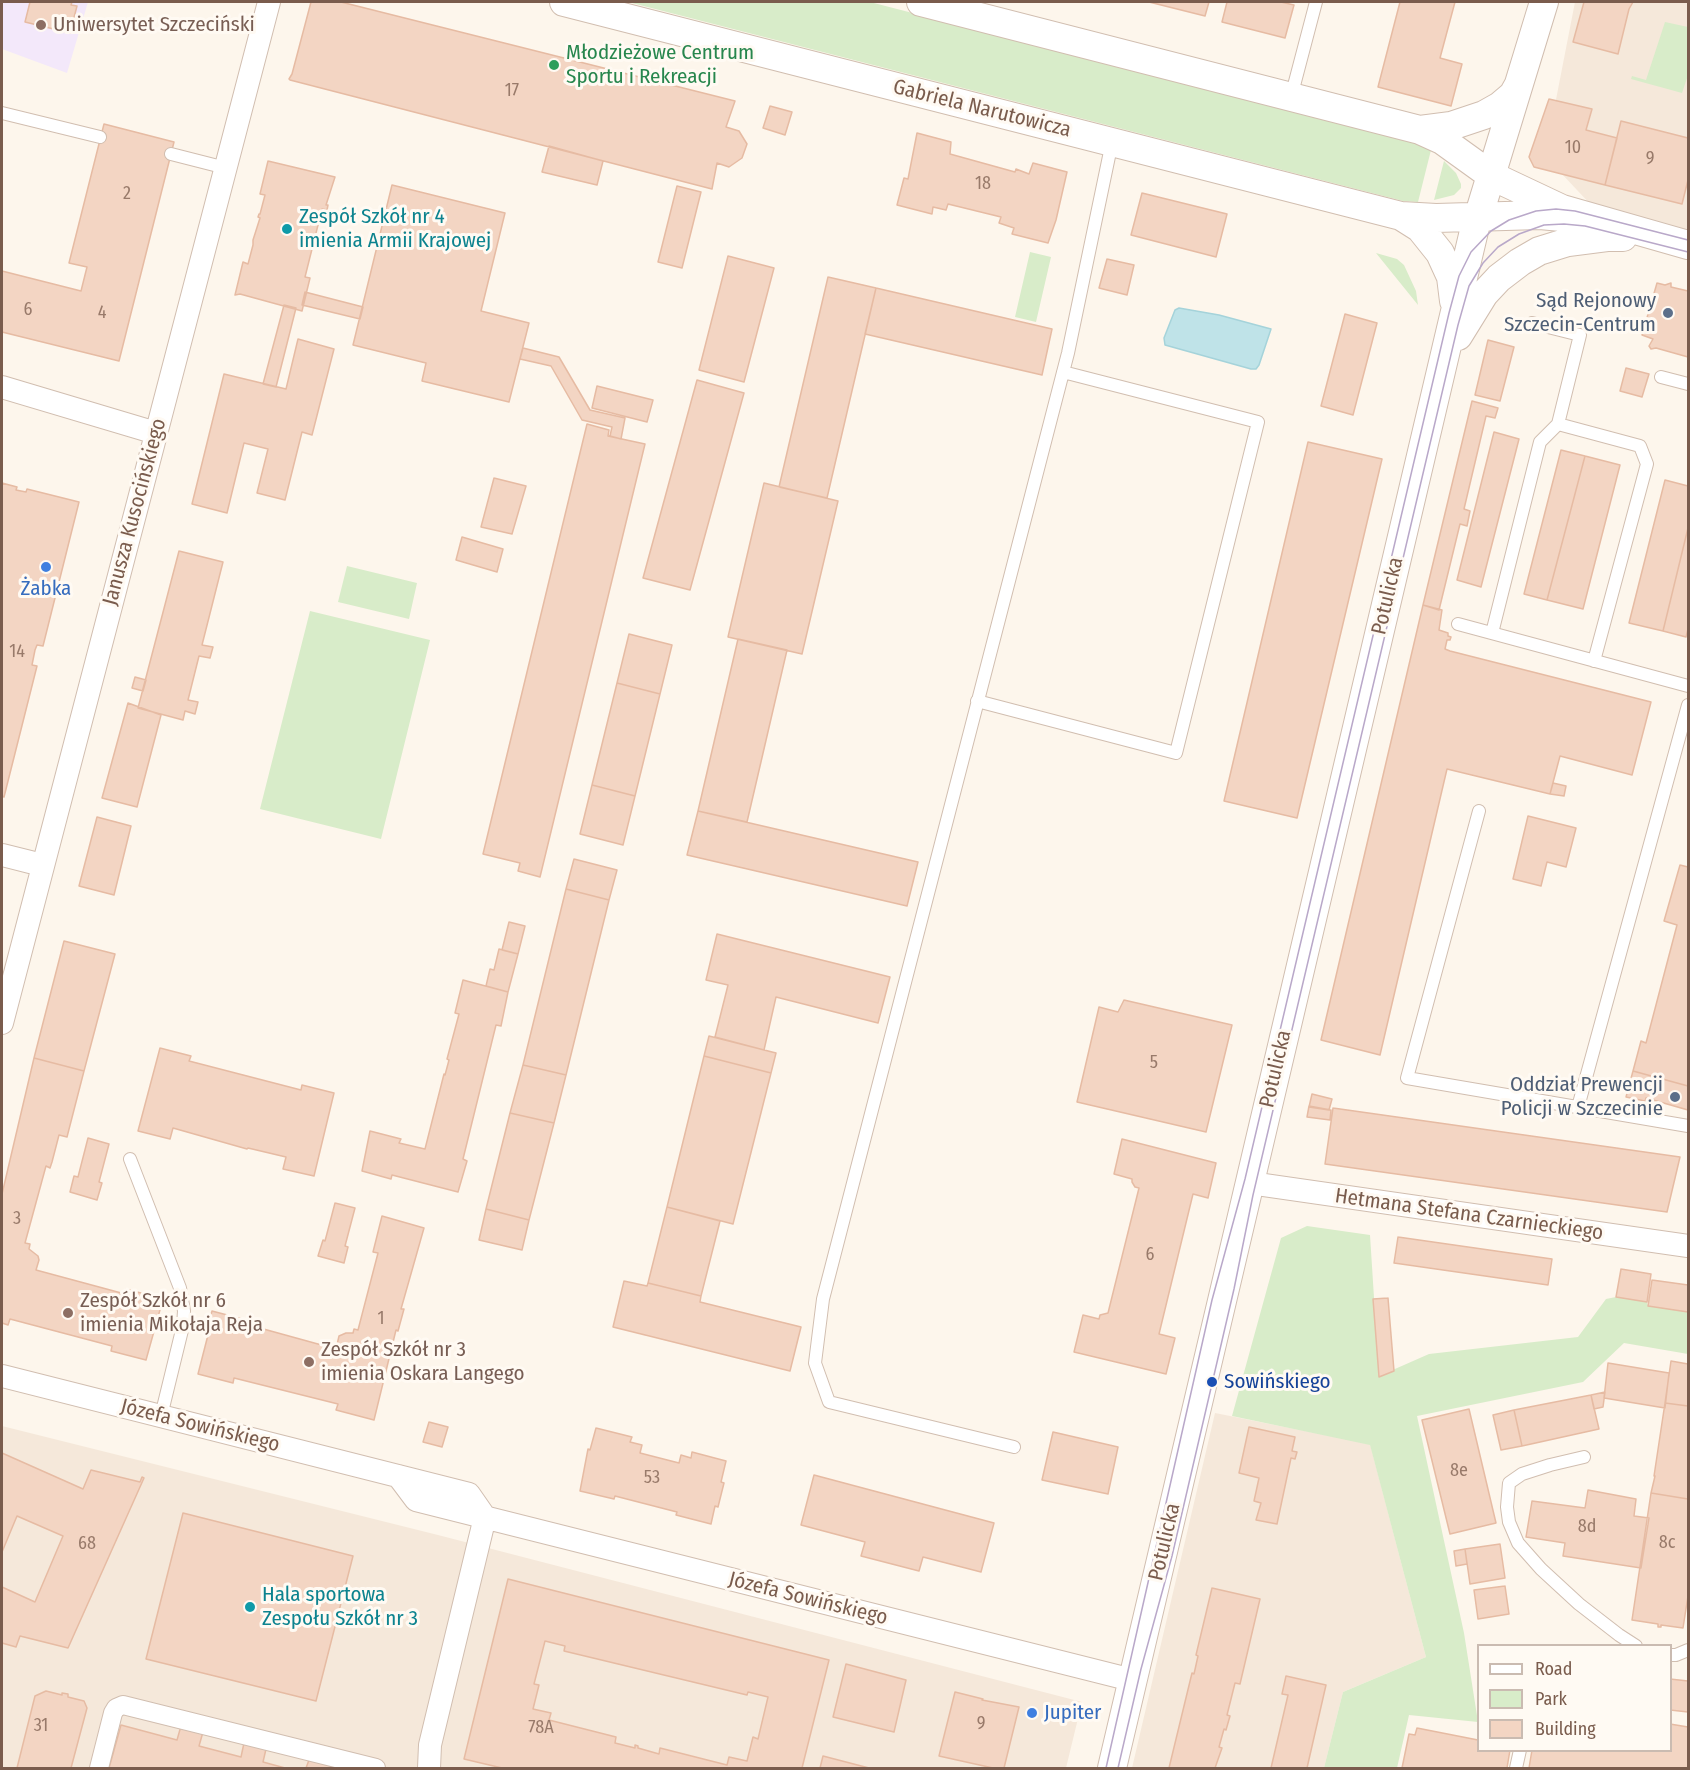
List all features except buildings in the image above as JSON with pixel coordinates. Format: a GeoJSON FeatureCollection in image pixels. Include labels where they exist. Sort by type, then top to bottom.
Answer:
{"type":"FeatureCollection","features":[{"type":"Feature","properties":{"kind":"street","name":"Janusza Kusocińskiego"},"geometry":{"type":"LineString","coordinates":[[2,1023],[269,2]]}},
{"type":"Feature","properties":{"kind":"street","name":"Gabriela Narutowicza"},"geometry":{"type":"LineString","coordinates":[[564,2],[1401,216],[1423,218],[1540,215],[1594,220]]}},
{"type":"Feature","properties":{"kind":"street","name":"Gabriela Narutowicza"},"geometry":{"type":"LineString","coordinates":[[921,2],[1420,130],[1442,140],[1492,176],[1563,210],[1681,243]]}},
{"type":"Feature","properties":{"kind":"street","name":"Potulicka"},"geometry":{"type":"LineString","coordinates":[[1112,1768],[1478,216],[1544,2]]}},
{"type":"Feature","properties":{"kind":"street","name":"Potulicka"},"geometry":{"type":"LineString","coordinates":[[1420,130],[1460,124],[1493,111],[1513,94],[1521,82]]}},
{"type":"Feature","properties":{"kind":"street","name":"Gabriela Narutowicza"},"geometry":{"type":"LineString","coordinates":[[1401,216],[1425,234],[1448,268],[1453,287],[1452,324]]}},
{"type":"Feature","properties":{"kind":"street","name":"Potulicka"},"geometry":{"type":"LineString","coordinates":[[1441,370],[1462,328],[1484,294],[1506,273],[1539,251],[1568,242],[1607,237],[1681,243]]}},
{"type":"Feature","properties":{"kind":"street"},"geometry":{"type":"LineString","coordinates":[[2,387],[156,433]]}},
{"type":"Feature","properties":{"kind":"street"},"geometry":{"type":"LineString","coordinates":[[2,855],[42,865]]}},
{"type":"Feature","properties":{"kind":"street","name":"Hetmana Stefana Czarnieckiego"},"geometry":{"type":"LineString","coordinates":[[1250,1183],[1689,1246]]}},
{"type":"Feature","properties":{"kind":"street","name":"Józefa Sowińskiego"},"geometry":{"type":"LineString","coordinates":[[2,1376],[469,1494],[485,1517],[1132,1680]]}},
{"type":"Feature","properties":{"kind":"street"},"geometry":{"type":"LineString","coordinates":[[429,1768],[430,1745],[485,1517]]}},
{"type":"Feature","properties":{"kind":"street"},"geometry":{"type":"LineString","coordinates":[[99,1768],[113,1713],[116,1708],[128,1705],[376,1768]]}},
{"type":"Feature","properties":{"kind":"lane"},"geometry":{"type":"LineString","coordinates":[[1291,97],[1316,2]]}},
{"type":"Feature","properties":{"kind":"lane"},"geometry":{"type":"LineString","coordinates":[[2,113],[100,137]]}},
{"type":"Feature","properties":{"kind":"lane"},"geometry":{"type":"LineString","coordinates":[[1014,1447],[829,1402],[815,1363],[823,1299],[1063,372],[1112,142]]}},
{"type":"Feature","properties":{"kind":"lane"},"geometry":{"type":"LineString","coordinates":[[171,154],[226,168]]}},
{"type":"Feature","properties":{"kind":"lane"},"geometry":{"type":"LineString","coordinates":[[1492,633],[1540,442],[1558,424],[1580,335],[1532,323]]}},
{"type":"Feature","properties":{"kind":"lane"},"geometry":{"type":"LineString","coordinates":[[977,701],[1176,753],[1258,422],[1063,372]]}},
{"type":"Feature","properties":{"kind":"lane"},"geometry":{"type":"LineString","coordinates":[[1661,377],[1689,384]]}},
{"type":"Feature","properties":{"kind":"lane"},"geometry":{"type":"LineString","coordinates":[[1558,424],[1640,446],[1647,464],[1594,660]]}},
{"type":"Feature","properties":{"kind":"lane"},"geometry":{"type":"LineString","coordinates":[[1458,624],[1689,686]]}},
{"type":"Feature","properties":{"kind":"lane"},"geometry":{"type":"LineString","coordinates":[[1578,1107],[1689,705]]}},
{"type":"Feature","properties":{"kind":"lane"},"geometry":{"type":"LineString","coordinates":[[1479,811],[1407,1078],[1689,1126]]}},
{"type":"Feature","properties":{"kind":"lane"},"geometry":{"type":"LineString","coordinates":[[130,1160],[180,1288],[184,1311],[183,1326],[161,1416]]}},
{"type":"Feature","properties":{"kind":"lane"},"geometry":{"type":"LineString","coordinates":[[1584,1457],[1522,1474],[1509,1483],[1507,1507],[1509,1522],[1518,1544],[1541,1569],[1579,1604],[1633,1644]]}},
{"type":"Feature","properties":{"kind":"lane"},"geometry":{"type":"LineString","coordinates":[[1672,1654],[1689,1650]]}},
{"type":"Feature","properties":{"kind":"lane"},"geometry":{"type":"LineString","coordinates":[[1516,1768],[1520,1752]]}},
{"type":"Feature","properties":{"kind":"shaded area","name":"Uniwersytet Szczeciński"},"geometry":{"type":"Polygon","coordinates":[[[2,2],[88,2],[67,73],[2,49],[2,2]]]}},
{"type":"Feature","properties":{"kind":"shaded area"},"geometry":{"type":"Polygon","coordinates":[[[1575,2],[1688,2],[1688,232],[1593,207],[1545,156],[1575,2]]]}},
{"type":"Feature","properties":{"kind":"shaded area"},"geometry":{"type":"Polygon","coordinates":[[[1215,1413],[1370,1444],[1426,1657],[1343,1692],[1324,1768],[1132,1768],[1215,1413]]]}},
{"type":"Feature","properties":{"kind":"shaded area"},"geometry":{"type":"Polygon","coordinates":[[[2,1426],[438,1535],[1082,1702],[1066,1768],[2,1768],[2,1426]]]}},
{"type":"Feature","properties":{"kind":"green space"},"geometry":{"type":"Polygon","coordinates":[[[628,2],[870,2],[1415,143],[1431,150],[1418,202],[1403,201],[628,2]]]}},
{"type":"Feature","properties":{"kind":"green space"},"geometry":{"type":"Polygon","coordinates":[[[1665,22],[1688,27],[1688,75],[1682,93],[1631,79],[1632,76],[1646,80],[1665,22]]]}},
{"type":"Feature","properties":{"kind":"green space"},"geometry":{"type":"Polygon","coordinates":[[[1444,161],[1456,173],[1461,188],[1454,195],[1434,200],[1444,161]]]}},
{"type":"Feature","properties":{"kind":"green space"},"geometry":{"type":"Polygon","coordinates":[[[1030,252],[1051,257],[1036,322],[1015,317],[1030,252]]]}},
{"type":"Feature","properties":{"kind":"green space"},"geometry":{"type":"Polygon","coordinates":[[[1376,253],[1397,259],[1404,265],[1416,291],[1418,305],[1376,253]]]}},
{"type":"Feature","properties":{"kind":"green space"},"geometry":{"type":"Polygon","coordinates":[[[347,566],[417,583],[409,619],[338,602],[347,566]]]}},
{"type":"Feature","properties":{"kind":"green space"},"geometry":{"type":"Polygon","coordinates":[[[310,611],[430,640],[381,839],[260,809],[310,611]]]}},
{"type":"Feature","properties":{"kind":"green space"},"geometry":{"type":"Polygon","coordinates":[[[1307,1226],[1370,1235],[1379,1376],[1429,1354],[1578,1337],[1606,1299],[1616,1297],[1647,1302],[1648,1306],[1688,1312],[1688,1354],[1624,1343],[1583,1382],[1417,1416],[1464,1633],[1477,1722],[1409,1715],[1397,1768],[1324,1768],[1343,1692],[1426,1657],[1370,1445],[1232,1416],[1281,1238],[1307,1226]]]}},
{"type":"Feature","properties":{"kind":"water"},"geometry":{"type":"Polygon","coordinates":[[[1179,308],[1219,315],[1271,329],[1256,369],[1165,345],[1164,338],[1175,310],[1179,308]]]}},
{"type":"Feature","properties":{"kind":"tram line"},"geometry":{"type":"LineString","coordinates":[[1106,1768],[1212,1300],[1245,1179],[1459,276],[1471,252],[1491,231],[1509,220],[1536,211],[1556,209],[1575,211],[1688,240]]}},
{"type":"Feature","properties":{"kind":"tram line"},"geometry":{"type":"LineString","coordinates":[[1118,1768],[1141,1669],[1172,1556],[1234,1289],[1253,1195],[1469,286],[1483,263],[1498,247],[1519,234],[1544,225],[1585,226],[1688,252]]}},
{"type":"Feature","properties":{"kind":"place","name":"Uniwersytet Szczeciński"},"geometry":{"type":"Point","coordinates":[41,25]}},
{"type":"Feature","properties":{"kind":"place","name":"Młodzieżowe Centrum Sportu i Rekreacji"},"geometry":{"type":"Point","coordinates":[554,65]}},
{"type":"Feature","properties":{"kind":"place","name":"Zespół Szkół nr 4 imienia Armii Krajowej"},"geometry":{"type":"Point","coordinates":[287,229]}},
{"type":"Feature","properties":{"kind":"place","name":"Sąd Rejonowy Szczecin-Centrum"},"geometry":{"type":"Point","coordinates":[1668,313]}},
{"type":"Feature","properties":{"kind":"place","name":"Żabka"},"geometry":{"type":"Point","coordinates":[46,567]}},
{"type":"Feature","properties":{"kind":"place","name":"Oddział Prewencji Policji w Szczecinie"},"geometry":{"type":"Point","coordinates":[1675,1097]}},
{"type":"Feature","properties":{"kind":"place","name":"Zespół Szkół nr 6 imienia Mikołaja Reja"},"geometry":{"type":"Point","coordinates":[68,1313]}},
{"type":"Feature","properties":{"kind":"place","name":"Zespół Szkół nr 3 imienia Oskara Langego"},"geometry":{"type":"Point","coordinates":[309,1362]}},
{"type":"Feature","properties":{"kind":"place","name":"Sowińskiego"},"geometry":{"type":"Point","coordinates":[1212,1382]}},
{"type":"Feature","properties":{"kind":"place","name":"Hala sportowa Zespołu Szkół nr 3"},"geometry":{"type":"Point","coordinates":[250,1607]}},
{"type":"Feature","properties":{"kind":"place","name":"Jupiter"},"geometry":{"type":"Point","coordinates":[1032,1713]}}]}
